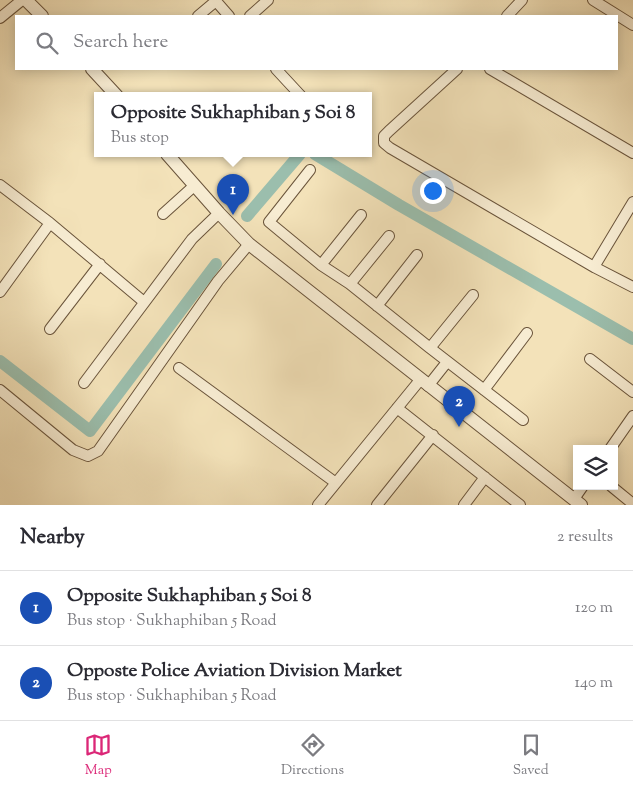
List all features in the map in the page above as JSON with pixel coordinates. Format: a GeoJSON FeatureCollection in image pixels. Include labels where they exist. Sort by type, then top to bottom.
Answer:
{"type":"FeatureCollection","features":[{"type":"Feature","properties":{"kind":"street"},"geometry":{"type":"LineString","coordinates":[[0,18],[22,0]]}},
{"type":"Feature","properties":{"kind":"street"},"geometry":{"type":"LineString","coordinates":[[26,0],[41,15]]}},
{"type":"Feature","properties":{"kind":"street"},"geometry":{"type":"LineString","coordinates":[[199,15],[215,0],[228,15]]}},
{"type":"Feature","properties":{"kind":"street"},"geometry":{"type":"LineString","coordinates":[[251,15],[268,0]]}},
{"type":"Feature","properties":{"kind":"street"},"geometry":{"type":"LineString","coordinates":[[508,15],[522,0]]}},
{"type":"Feature","properties":{"kind":"street"},"geometry":{"type":"LineString","coordinates":[[593,0],[617,15]]}},
{"type":"Feature","properties":{"kind":"street"},"geometry":{"type":"LineString","coordinates":[[618,16],[633,25]]}},
{"type":"Feature","properties":{"kind":"street"},"geometry":{"type":"LineString","coordinates":[[95,70],[113,92]]}},
{"type":"Feature","properties":{"kind":"street"},"geometry":{"type":"LineString","coordinates":[[277,70],[296,92]]}},
{"type":"Feature","properties":{"kind":"street"},"geometry":{"type":"LineString","coordinates":[[456,70],[388,131],[384,136],[384,143],[594,267],[633,287]]}},
{"type":"Feature","properties":{"kind":"street"},"geometry":{"type":"LineString","coordinates":[[492,70],[633,153]]}},
{"type":"Feature","properties":{"kind":"street"},"geometry":{"type":"LineString","coordinates":[[170,157],[249,244],[577,502],[582,490]]}},
{"type":"Feature","properties":{"kind":"street"},"geometry":{"type":"LineString","coordinates":[[310,170],[269,222],[321,265],[350,284],[523,420]]}},
{"type":"Feature","properties":{"kind":"street"},"geometry":{"type":"LineString","coordinates":[[0,185],[50,223],[144,302]]}},
{"type":"Feature","properties":{"kind":"street"},"geometry":{"type":"LineString","coordinates":[[164,214],[194,186]]}},
{"type":"Feature","properties":{"kind":"street"},"geometry":{"type":"LineString","coordinates":[[594,267],[633,202]]}},
{"type":"Feature","properties":{"kind":"street"},"geometry":{"type":"LineString","coordinates":[[84,383],[192,239],[219,213]]}},
{"type":"Feature","properties":{"kind":"street"},"geometry":{"type":"LineString","coordinates":[[321,265],[361,215]]}},
{"type":"Feature","properties":{"kind":"street"},"geometry":{"type":"LineString","coordinates":[[0,292],[50,223]]}},
{"type":"Feature","properties":{"kind":"street"},"geometry":{"type":"LineString","coordinates":[[350,284],[389,236]]}},
{"type":"Feature","properties":{"kind":"street"},"geometry":{"type":"LineString","coordinates":[[0,390],[73,450],[82,455],[94,454],[98,451],[218,281],[249,244]]}},
{"type":"Feature","properties":{"kind":"street"},"geometry":{"type":"LineString","coordinates":[[377,306],[417,255]]}},
{"type":"Feature","properties":{"kind":"street"},"geometry":{"type":"LineString","coordinates":[[50,329],[100,264]]}},
{"type":"Feature","properties":{"kind":"street"},"geometry":{"type":"LineString","coordinates":[[430,348],[473,295]]}},
{"type":"Feature","properties":{"kind":"street"},"geometry":{"type":"LineString","coordinates":[[484,390],[527,333]]}},
{"type":"Feature","properties":{"kind":"street"},"geometry":{"type":"LineString","coordinates":[[590,359],[633,392]]}},
{"type":"Feature","properties":{"kind":"street"},"geometry":{"type":"LineString","coordinates":[[318,505],[397,408],[447,362]]}},
{"type":"Feature","properties":{"kind":"street"},"geometry":{"type":"LineString","coordinates":[[179,368],[336,483]]}},
{"type":"Feature","properties":{"kind":"street"},"geometry":{"type":"LineString","coordinates":[[397,408],[520,505]]}},
{"type":"Feature","properties":{"kind":"street"},"geometry":{"type":"LineString","coordinates":[[613,445],[633,416]]}},
{"type":"Feature","properties":{"kind":"street"},"geometry":{"type":"LineString","coordinates":[[377,505],[433,435]]}},
{"type":"Feature","properties":{"kind":"street"},"geometry":{"type":"LineString","coordinates":[[464,505],[486,477]]}},
{"type":"Feature","properties":{"kind":"street"},"geometry":{"type":"LineString","coordinates":[[615,490],[633,504]]}},
{"type":"Feature","properties":{"kind":"waterway"},"geometry":{"type":"LineString","coordinates":[[247,216],[297,157]]}},
{"type":"Feature","properties":{"kind":"waterway"},"geometry":{"type":"LineString","coordinates":[[320,157],[399,205],[633,339]]}},
{"type":"Feature","properties":{"kind":"waterway"},"geometry":{"type":"LineString","coordinates":[[0,361],[90,431],[216,264]]}},
{"type":"Feature","properties":{"kind":"place","name":"Opposite Sukhaphiban 5 Soi 8"},"geometry":{"type":"Point","coordinates":[233,215]}},
{"type":"Feature","properties":{"kind":"place","name":"Opposte Police Aviation Division Market"},"geometry":{"type":"Point","coordinates":[459,427]}}]}
